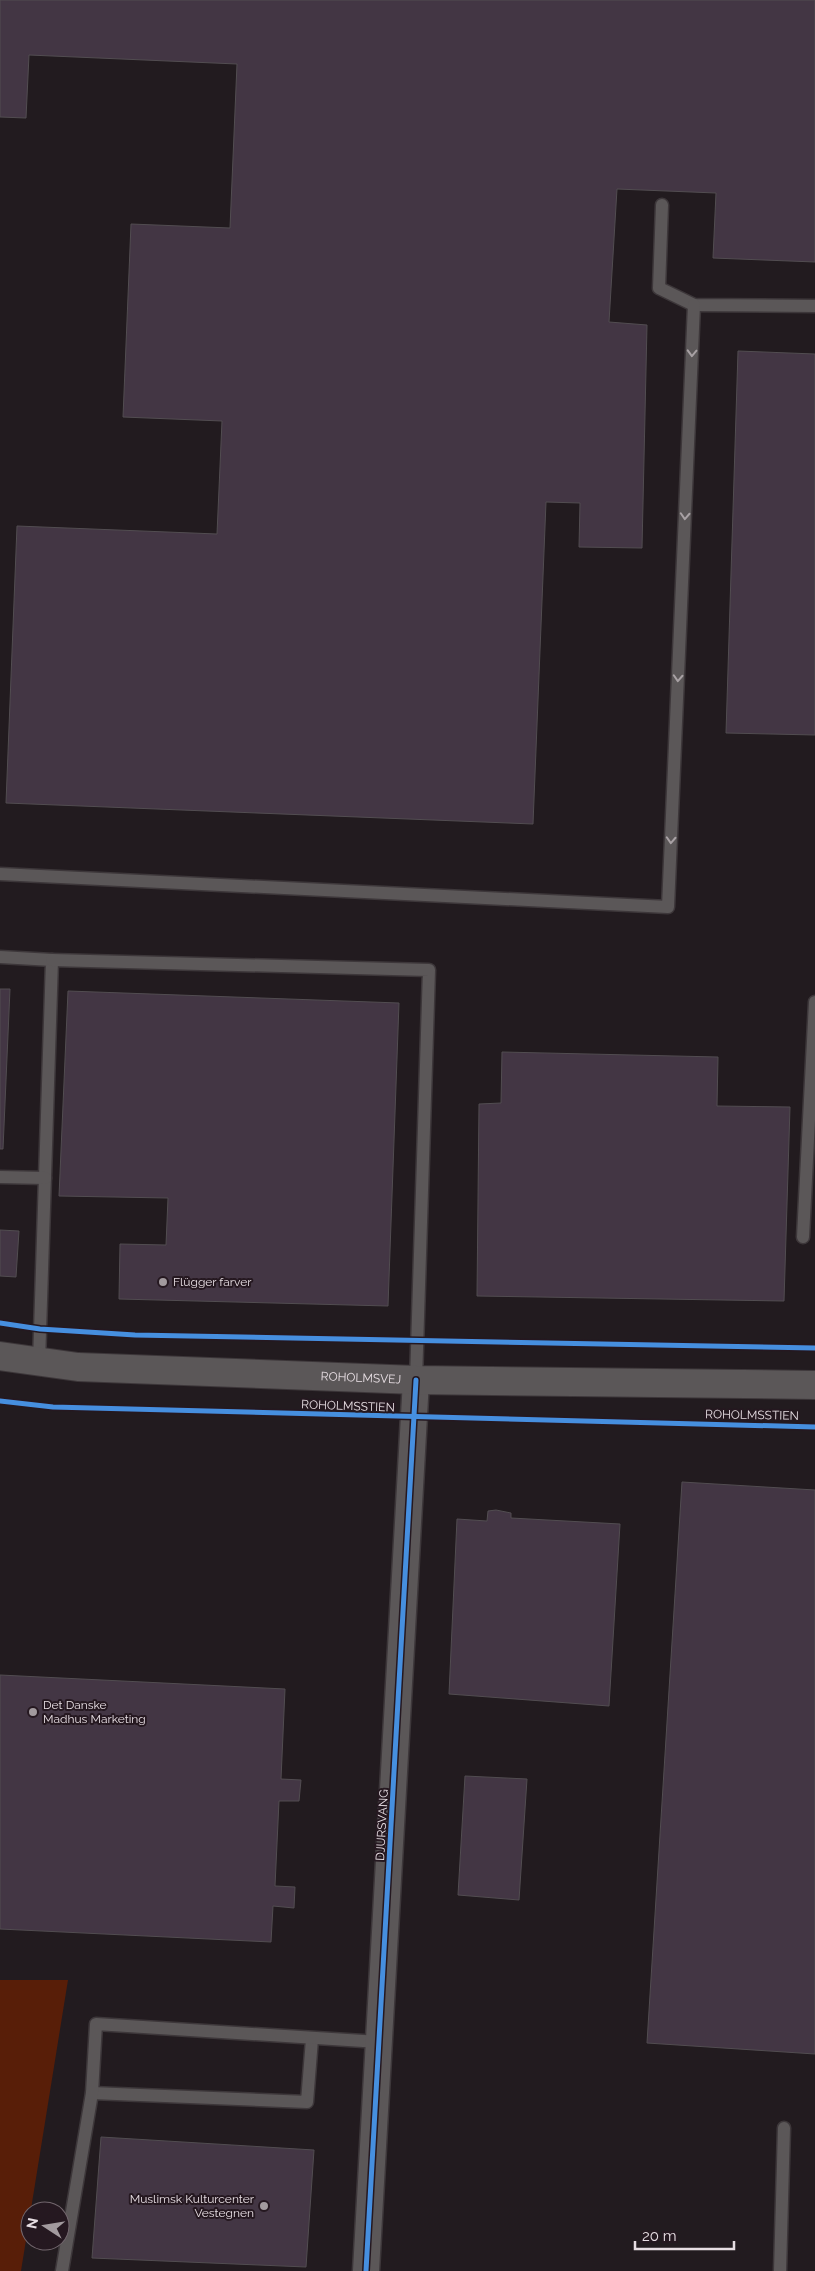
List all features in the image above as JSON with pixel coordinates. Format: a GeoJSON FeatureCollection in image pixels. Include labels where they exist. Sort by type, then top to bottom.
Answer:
{"type":"FeatureCollection","features":[{"type":"Feature","properties":{"kind":"street","name":"ROHOLMSVEJ"},"geometry":{"type":"LineString","coordinates":[[0,1356],[78,1367],[416,1380],[815,1385]]}},
{"type":"Feature","properties":{"kind":"street","name":"DJURSVANG"},"geometry":{"type":"LineString","coordinates":[[366,2271],[416,1380]]}},
{"type":"Feature","properties":{"kind":"lane"},"geometry":{"type":"LineString","coordinates":[[662,205],[659,288],[694,305],[815,306]]}},
{"type":"Feature","properties":{"kind":"lane"},"geometry":{"type":"LineString","coordinates":[[0,874],[668,907],[694,305]]}},
{"type":"Feature","properties":{"kind":"lane"},"geometry":{"type":"LineString","coordinates":[[0,957],[52,960],[39,1362]]}},
{"type":"Feature","properties":{"kind":"lane","name":"DJURSVANG"},"geometry":{"type":"LineString","coordinates":[[52,960],[428,970],[416,1380]]}},
{"type":"Feature","properties":{"kind":"lane"},"geometry":{"type":"LineString","coordinates":[[803,1237],[815,1002]]}},
{"type":"Feature","properties":{"kind":"lane"},"geometry":{"type":"LineString","coordinates":[[0,1177],[45,1178]]}},
{"type":"Feature","properties":{"kind":"lane"},"geometry":{"type":"LineString","coordinates":[[62,2271],[92,2093],[96,2024],[380,2042]]}},
{"type":"Feature","properties":{"kind":"lane"},"geometry":{"type":"LineString","coordinates":[[92,2093],[307,2102],[312,2039]]}},
{"type":"Feature","properties":{"kind":"lane"},"geometry":{"type":"LineString","coordinates":[[780,2271],[784,2128]]}},
{"type":"Feature","properties":{"kind":"shaded area"},"geometry":{"type":"Polygon","coordinates":[[[0,1980],[68,1980],[32,2201],[20,2201],[20,2251],[24,2251],[21,2271],[0,2271],[0,1980]]]}},
{"type":"Feature","properties":{"kind":"building"},"geometry":{"type":"Polygon","coordinates":[[[0,0],[815,0],[815,262],[713,258],[716,193],[617,189],[609,322],[647,325],[642,548],[579,547],[580,503],[546,502],[533,824],[6,803],[17,526],[217,534],[222,421],[123,417],[131,224],[230,228],[237,64],[29,55],[26,118],[0,117],[0,0]]]}},
{"type":"Feature","properties":{"kind":"building"},"geometry":{"type":"Polygon","coordinates":[[[738,351],[815,354],[815,735],[726,733],[738,351]]]}},
{"type":"Feature","properties":{"kind":"building"},"geometry":{"type":"Polygon","coordinates":[[[0,989],[10,989],[3,1149],[0,1149],[0,989]]]}},
{"type":"Feature","properties":{"kind":"building"},"geometry":{"type":"Polygon","coordinates":[[[68,991],[399,1003],[388,1306],[119,1299],[120,1244],[166,1245],[168,1198],[59,1196],[68,991]]]}},
{"type":"Feature","properties":{"kind":"building"},"geometry":{"type":"Polygon","coordinates":[[[502,1052],[718,1057],[717,1106],[790,1107],[784,1301],[477,1296],[479,1104],[501,1103],[502,1052]]]}},
{"type":"Feature","properties":{"kind":"building"},"geometry":{"type":"Polygon","coordinates":[[[0,1230],[19,1231],[16,1277],[0,1276],[0,1230]]]}},
{"type":"Feature","properties":{"kind":"building"},"geometry":{"type":"Polygon","coordinates":[[[682,1482],[815,1490],[815,2054],[647,2043],[682,1482]]]}},
{"type":"Feature","properties":{"kind":"building"},"geometry":{"type":"Polygon","coordinates":[[[496,1510],[511,1513],[511,1518],[620,1524],[609,1706],[449,1694],[457,1519],[487,1521],[488,1511],[496,1510]]]}},
{"type":"Feature","properties":{"kind":"building"},"geometry":{"type":"Polygon","coordinates":[[[0,1675],[285,1689],[281,1779],[301,1780],[299,1801],[279,1801],[275,1886],[295,1887],[294,1908],[273,1906],[271,1942],[0,1929],[0,1675]]]}},
{"type":"Feature","properties":{"kind":"building"},"geometry":{"type":"Polygon","coordinates":[[[465,1776],[527,1779],[519,1900],[458,1895],[465,1776]]]}},
{"type":"Feature","properties":{"kind":"building"},"geometry":{"type":"Polygon","coordinates":[[[101,2137],[314,2150],[306,2267],[92,2258],[101,2137]]]}},
{"type":"Feature","properties":{"kind":"cycle path"},"geometry":{"type":"LineString","coordinates":[[0,1323],[40,1329],[135,1335],[815,1348]]}},
{"type":"Feature","properties":{"kind":"cycle path"},"geometry":{"type":"LineString","coordinates":[[366,2271],[416,1380]]}},
{"type":"Feature","properties":{"kind":"cycle path","name":"ROHOLMSSTIEN"},"geometry":{"type":"LineString","coordinates":[[0,1401],[53,1407],[815,1427]]}},
{"type":"Feature","properties":{"kind":"place","name":"Flügger farver"},"geometry":{"type":"Point","coordinates":[163,1282]}},
{"type":"Feature","properties":{"kind":"place","name":"Det Danske Madhus Marketing"},"geometry":{"type":"Point","coordinates":[33,1712]}},
{"type":"Feature","properties":{"kind":"place","name":"Muslimsk Kulturcenter Vestegnen"},"geometry":{"type":"Point","coordinates":[264,2206]}}]}
